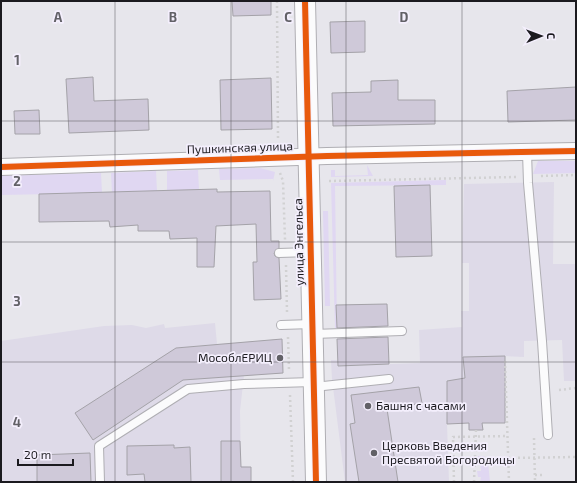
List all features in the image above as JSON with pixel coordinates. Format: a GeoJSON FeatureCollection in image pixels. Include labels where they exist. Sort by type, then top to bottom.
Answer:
{"type":"FeatureCollection","features":[{"type":"Feature","properties":{"kind":"street","name":"улица Энгельса"},"geometry":{"type":"LineString","coordinates":[[305,1],[316,482]]}},
{"type":"Feature","properties":{"kind":"street","name":"Пушкинская улица"},"geometry":{"type":"LineString","coordinates":[[1,167],[308,157],[576,151]]}},
{"type":"Feature","properties":{"kind":"lane"},"geometry":{"type":"LineString","coordinates":[[528,152],[528,177],[548,435]]}},
{"type":"Feature","properties":{"kind":"lane"},"geometry":{"type":"LineString","coordinates":[[282,253],[310,252]]}},
{"type":"Feature","properties":{"kind":"lane"},"geometry":{"type":"LineString","coordinates":[[285,325],[312,329],[402,331]]}},
{"type":"Feature","properties":{"kind":"lane"},"geometry":{"type":"LineString","coordinates":[[100,482],[99,446],[188,388],[289,382],[313,384],[388,379]]}},
{"type":"Feature","properties":{"kind":"path"},"geometry":{"type":"LineString","coordinates":[[277,1],[278,146]]}},
{"type":"Feature","properties":{"kind":"path"},"geometry":{"type":"LineString","coordinates":[[279,169],[283,181],[282,253],[293,482]]}},
{"type":"Feature","properties":{"kind":"path"},"geometry":{"type":"LineString","coordinates":[[332,180],[576,175]]}},
{"type":"Feature","properties":{"kind":"path"},"geometry":{"type":"LineString","coordinates":[[505,361],[509,482]]}},
{"type":"Feature","properties":{"kind":"path"},"geometry":{"type":"LineString","coordinates":[[545,391],[576,388]]}},
{"type":"Feature","properties":{"kind":"path"},"geometry":{"type":"LineString","coordinates":[[474,482],[476,430]]}},
{"type":"Feature","properties":{"kind":"path"},"geometry":{"type":"LineString","coordinates":[[534,435],[535,482]]}},
{"type":"Feature","properties":{"kind":"path"},"geometry":{"type":"LineString","coordinates":[[454,482],[453,437],[507,436]]}},
{"type":"Feature","properties":{"kind":"path"},"geometry":{"type":"LineString","coordinates":[[508,458],[576,457]]}},
{"type":"Feature","properties":{"kind":"path"},"geometry":{"type":"LineString","coordinates":[[535,475],[543,475]]}},
{"type":"Feature","properties":{"kind":"shaded area"},"geometry":{"type":"Polygon","coordinates":[[[538,161],[576,161],[576,173],[533,174],[538,161]]]}},
{"type":"Feature","properties":{"kind":"shaded area"},"geometry":{"type":"Polygon","coordinates":[[[367,165],[373,176],[331,177],[331,170],[335,170],[335,176],[368,175],[367,165]]]}},
{"type":"Feature","properties":{"kind":"shaded area"},"geometry":{"type":"Polygon","coordinates":[[[260,168],[275,172],[273,181],[273,179],[220,180],[219,169],[260,168]]]}},
{"type":"Feature","properties":{"kind":"shaded area"},"geometry":{"type":"Polygon","coordinates":[[[198,170],[199,190],[167,191],[167,171],[198,170]]]}},
{"type":"Feature","properties":{"kind":"shaded area"},"geometry":{"type":"Polygon","coordinates":[[[156,171],[157,192],[112,193],[111,173],[156,171]]]}},
{"type":"Feature","properties":{"kind":"shaded area"},"geometry":{"type":"Polygon","coordinates":[[[101,173],[102,193],[1,195],[1,176],[101,173]]]}},
{"type":"Feature","properties":{"kind":"shaded area"},"geometry":{"type":"Polygon","coordinates":[[[446,180],[446,185],[335,186],[337,328],[335,328],[331,183],[446,180]]]}},
{"type":"Feature","properties":{"kind":"shaded area"},"geometry":{"type":"Polygon","coordinates":[[[554,182],[553,264],[576,264],[576,381],[564,381],[562,340],[524,341],[524,357],[505,356],[505,423],[483,423],[483,430],[469,430],[468,423],[447,424],[449,482],[345,482],[331,360],[338,360],[338,366],[420,363],[419,330],[462,327],[461,311],[469,311],[469,263],[462,263],[464,184],[554,182]]]}},
{"type":"Feature","properties":{"kind":"shaded area"},"geometry":{"type":"Polygon","coordinates":[[[323,211],[328,211],[330,306],[325,306],[323,211]]]}},
{"type":"Feature","properties":{"kind":"shaded area"},"geometry":{"type":"Polygon","coordinates":[[[215,323],[217,344],[282,339],[283,373],[244,375],[240,411],[241,466],[251,467],[251,482],[1,482],[1,341],[104,326],[132,325],[146,328],[164,324],[165,328],[215,323]]]}},
{"type":"Feature","properties":{"kind":"shaded area"},"geometry":{"type":"Polygon","coordinates":[[[478,456],[484,456],[488,462],[490,482],[480,482],[481,477],[478,477],[477,471],[481,471],[480,464],[478,463],[478,456]]]}},
{"type":"Feature","properties":{"kind":"building"},"geometry":{"type":"Polygon","coordinates":[[[232,1],[271,1],[271,15],[233,16],[232,1]]]}},
{"type":"Feature","properties":{"kind":"building"},"geometry":{"type":"Polygon","coordinates":[[[365,21],[365,52],[331,53],[330,22],[365,21]]]}},
{"type":"Feature","properties":{"kind":"building"},"geometry":{"type":"Polygon","coordinates":[[[93,77],[94,101],[148,99],[149,130],[69,133],[66,79],[93,77]]]}},
{"type":"Feature","properties":{"kind":"building"},"geometry":{"type":"Polygon","coordinates":[[[271,78],[272,129],[221,130],[220,80],[271,78]]]}},
{"type":"Feature","properties":{"kind":"building"},"geometry":{"type":"Polygon","coordinates":[[[398,80],[398,100],[435,100],[435,124],[333,126],[332,93],[371,92],[371,81],[398,80]]]}},
{"type":"Feature","properties":{"kind":"building"},"geometry":{"type":"Polygon","coordinates":[[[576,87],[576,120],[508,122],[507,91],[576,87]]]}},
{"type":"Feature","properties":{"kind":"building"},"geometry":{"type":"Polygon","coordinates":[[[39,110],[40,134],[15,134],[14,111],[39,110]]]}},
{"type":"Feature","properties":{"kind":"building"},"geometry":{"type":"Polygon","coordinates":[[[430,185],[432,256],[396,257],[394,186],[430,185]]]}},
{"type":"Feature","properties":{"kind":"building"},"geometry":{"type":"Polygon","coordinates":[[[217,189],[217,192],[270,191],[271,241],[279,241],[279,248],[274,253],[275,256],[279,258],[281,299],[254,300],[253,262],[257,262],[256,224],[216,226],[214,267],[197,267],[197,238],[170,239],[169,231],[138,231],[138,225],[110,227],[109,221],[39,222],[39,194],[217,189]]]}},
{"type":"Feature","properties":{"kind":"building"},"geometry":{"type":"Polygon","coordinates":[[[387,304],[388,326],[337,328],[336,305],[387,304]]]}},
{"type":"Feature","properties":{"kind":"building"},"geometry":{"type":"Polygon","coordinates":[[[388,337],[389,364],[338,366],[337,339],[388,337]]]}},
{"type":"Feature","properties":{"kind":"building"},"geometry":{"type":"Polygon","coordinates":[[[282,339],[283,373],[183,380],[93,440],[75,413],[176,348],[282,339]]]}},
{"type":"Feature","properties":{"kind":"building"},"geometry":{"type":"Polygon","coordinates":[[[505,356],[505,423],[482,423],[483,430],[469,430],[469,423],[447,424],[447,381],[465,378],[463,357],[505,356]]]}},
{"type":"Feature","properties":{"kind":"building","name":"Церковь Введения Пресвятой Богородицы"},"geometry":{"type":"Polygon","coordinates":[[[419,387],[422,403],[387,409],[398,482],[359,482],[350,424],[355,423],[351,395],[419,387]]]}},
{"type":"Feature","properties":{"kind":"building"},"geometry":{"type":"Polygon","coordinates":[[[221,441],[240,441],[241,467],[251,467],[251,482],[221,482],[221,441]]]}},
{"type":"Feature","properties":{"kind":"building"},"geometry":{"type":"Polygon","coordinates":[[[174,445],[174,448],[190,447],[191,482],[145,482],[144,474],[127,475],[127,446],[174,445]]]}},
{"type":"Feature","properties":{"kind":"building"},"geometry":{"type":"Polygon","coordinates":[[[90,453],[91,482],[37,482],[37,455],[90,453]]]}},
{"type":"Feature","properties":{"kind":"cycle path"},"geometry":{"type":"LineString","coordinates":[[305,1],[316,482]]}},
{"type":"Feature","properties":{"kind":"cycle path"},"geometry":{"type":"LineString","coordinates":[[1,167],[327,156],[576,151]]}},
{"type":"Feature","properties":{"kind":"place","name":"МособлЕРИЦ"},"geometry":{"type":"Point","coordinates":[280,358]}},
{"type":"Feature","properties":{"kind":"place","name":"Башня с часами"},"geometry":{"type":"Point","coordinates":[368,406]}},
{"type":"Feature","properties":{"kind":"place","name":"Церковь Введения Пресвятой Богородицы"},"geometry":{"type":"Point","coordinates":[374,453]}}]}
